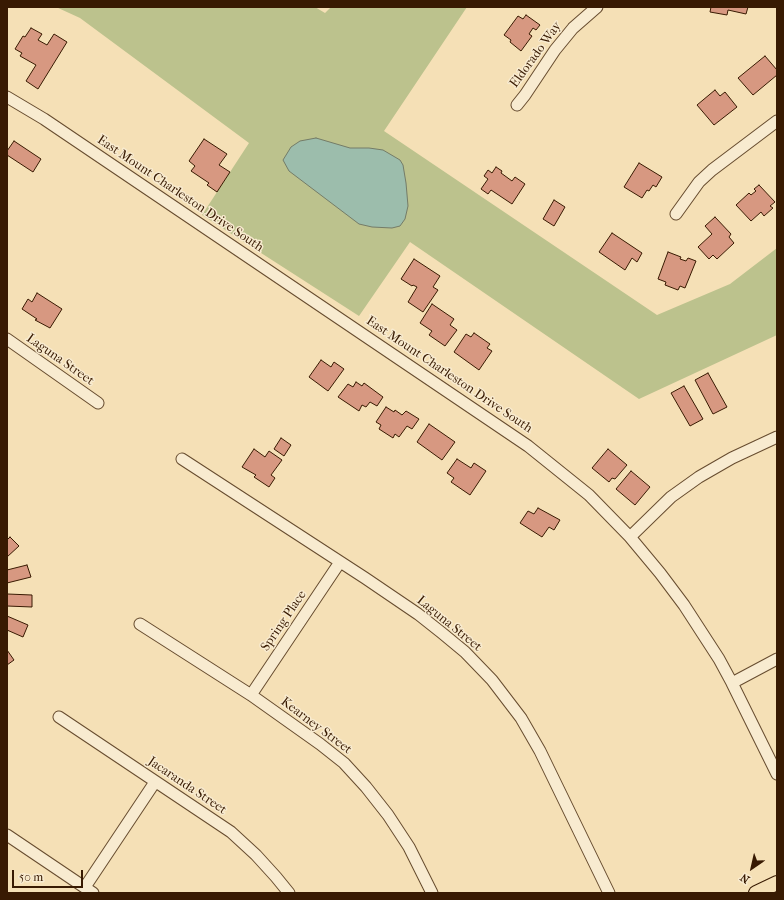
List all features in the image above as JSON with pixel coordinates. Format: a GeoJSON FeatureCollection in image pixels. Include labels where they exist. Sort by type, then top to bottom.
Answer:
{"type":"FeatureCollection","features":[{"type":"Feature","properties":{"kind":"main road"},"geometry":{"type":"LineString","coordinates":[[756,893],[777,883]]}},
{"type":"Feature","properties":{"kind":"street","name":"Eldorado Way"},"geometry":{"type":"LineString","coordinates":[[517,105],[555,50],[573,28],[597,7]]}},
{"type":"Feature","properties":{"kind":"street","name":"East Mount Charleston Drive South"},"geometry":{"type":"LineString","coordinates":[[7,97],[44,119],[528,446],[589,495],[630,537],[684,605],[719,659],[777,774]]}},
{"type":"Feature","properties":{"kind":"street"},"geometry":{"type":"LineString","coordinates":[[676,214],[698,182],[777,121]]}},
{"type":"Feature","properties":{"kind":"street","name":"Laguna Street"},"geometry":{"type":"LineString","coordinates":[[7,339],[98,403]]}},
{"type":"Feature","properties":{"kind":"street"},"geometry":{"type":"LineString","coordinates":[[630,537],[671,497],[699,477],[732,458],[777,437]]}},
{"type":"Feature","properties":{"kind":"street","name":"Laguna Street"},"geometry":{"type":"LineString","coordinates":[[182,459],[372,583],[442,633],[465,652],[492,680],[521,718],[540,751],[609,893]]}},
{"type":"Feature","properties":{"kind":"street","name":"Spring Place"},"geometry":{"type":"LineString","coordinates":[[251,695],[340,562]]}},
{"type":"Feature","properties":{"kind":"street","name":"Kearney Street"},"geometry":{"type":"LineString","coordinates":[[140,624],[251,695],[320,744],[344,764],[366,786],[388,815],[409,847],[432,893]]}},
{"type":"Feature","properties":{"kind":"street"},"geometry":{"type":"LineString","coordinates":[[732,683],[777,659]]}},
{"type":"Feature","properties":{"kind":"street","name":"Jacaranda Street"},"geometry":{"type":"LineString","coordinates":[[59,717],[231,832],[256,855],[288,893]]}},
{"type":"Feature","properties":{"kind":"street"},"geometry":{"type":"LineString","coordinates":[[7,835],[89,890],[155,782]]}},
{"type":"Feature","properties":{"kind":"green space"},"geometry":{"type":"Polygon","coordinates":[[[56,7],[315,7],[325,13],[331,7],[467,7],[384,131],[657,315],[730,284],[777,248],[777,335],[639,399],[410,242],[359,316],[202,215],[249,143],[80,18],[56,7]]]}},
{"type":"Feature","properties":{"kind":"shaded area"},"geometry":{"type":"Polygon","coordinates":[[[316,138],[350,148],[383,150],[400,160],[403,165],[408,206],[405,219],[400,226],[392,228],[372,227],[359,224],[289,171],[283,160],[291,147],[300,141],[316,138]]]}},
{"type":"Feature","properties":{"kind":"building"},"geometry":{"type":"Polygon","coordinates":[[[711,7],[748,7],[746,14],[728,10],[727,15],[710,12],[711,7]]]}},
{"type":"Feature","properties":{"kind":"building"},"geometry":{"type":"Polygon","coordinates":[[[526,15],[540,25],[536,30],[533,28],[529,34],[532,36],[521,51],[504,35],[518,16],[523,19],[526,15]]]}},
{"type":"Feature","properties":{"kind":"building"},"geometry":{"type":"Polygon","coordinates":[[[31,28],[42,34],[38,40],[47,45],[54,34],[67,42],[38,89],[26,81],[36,65],[20,56],[22,53],[15,49],[23,36],[25,37],[31,28]]]}},
{"type":"Feature","properties":{"kind":"building"},"geometry":{"type":"Polygon","coordinates":[[[765,56],[777,70],[777,75],[753,95],[738,78],[765,56]]]}},
{"type":"Feature","properties":{"kind":"building"},"geometry":{"type":"Polygon","coordinates":[[[715,90],[720,96],[725,92],[737,107],[714,125],[697,105],[715,90]]]}},
{"type":"Feature","properties":{"kind":"building"},"geometry":{"type":"Polygon","coordinates":[[[204,139],[227,154],[219,165],[230,172],[217,192],[207,185],[209,183],[191,171],[195,166],[189,161],[204,139]]]}},
{"type":"Feature","properties":{"kind":"building"},"geometry":{"type":"Polygon","coordinates":[[[14,141],[41,159],[33,172],[7,155],[7,151],[14,141]]]}},
{"type":"Feature","properties":{"kind":"building"},"geometry":{"type":"Polygon","coordinates":[[[639,163],[662,177],[656,187],[653,185],[649,191],[647,190],[642,198],[624,187],[639,163]]]}},
{"type":"Feature","properties":{"kind":"building"},"geometry":{"type":"Polygon","coordinates":[[[496,167],[502,171],[501,173],[512,181],[515,177],[525,184],[512,204],[491,190],[488,194],[481,189],[488,179],[484,176],[488,170],[492,173],[496,167]]]}},
{"type":"Feature","properties":{"kind":"building"},"geometry":{"type":"Polygon","coordinates":[[[759,185],[775,202],[770,206],[773,208],[764,216],[761,212],[751,221],[736,205],[749,193],[751,195],[756,191],[754,189],[759,185]]]}},
{"type":"Feature","properties":{"kind":"building"},"geometry":{"type":"Polygon","coordinates":[[[554,200],[565,207],[554,226],[543,219],[554,200]]]}},
{"type":"Feature","properties":{"kind":"building"},"geometry":{"type":"Polygon","coordinates":[[[715,217],[731,234],[729,237],[734,243],[717,259],[713,255],[709,259],[698,247],[712,234],[705,226],[715,217]]]}},
{"type":"Feature","properties":{"kind":"building"},"geometry":{"type":"Polygon","coordinates":[[[612,233],[642,253],[637,262],[632,258],[625,270],[599,252],[612,233]]]}},
{"type":"Feature","properties":{"kind":"building"},"geometry":{"type":"Polygon","coordinates":[[[668,252],[681,257],[680,259],[686,261],[688,258],[696,261],[685,288],[680,286],[678,290],[665,285],[666,282],[658,279],[668,252]]]}},
{"type":"Feature","properties":{"kind":"building"},"geometry":{"type":"Polygon","coordinates":[[[414,259],[440,276],[433,287],[438,290],[423,312],[408,302],[417,287],[412,286],[401,279],[414,259]]]}},
{"type":"Feature","properties":{"kind":"building"},"geometry":{"type":"Polygon","coordinates":[[[37,293],[62,309],[50,328],[35,320],[37,319],[22,309],[28,299],[32,302],[37,293]]]}},
{"type":"Feature","properties":{"kind":"building"},"geometry":{"type":"Polygon","coordinates":[[[432,304],[454,319],[450,325],[457,330],[445,346],[429,335],[432,331],[420,323],[432,304]]]}},
{"type":"Feature","properties":{"kind":"building"},"geometry":{"type":"Polygon","coordinates":[[[474,333],[490,344],[487,348],[492,351],[479,370],[454,352],[466,334],[471,337],[474,333]]]}},
{"type":"Feature","properties":{"kind":"building"},"geometry":{"type":"Polygon","coordinates":[[[321,360],[331,367],[334,362],[344,369],[328,391],[309,377],[321,360]]]}},
{"type":"Feature","properties":{"kind":"building"},"geometry":{"type":"Polygon","coordinates":[[[708,373],[727,407],[713,414],[695,380],[708,373]]]}},
{"type":"Feature","properties":{"kind":"building"},"geometry":{"type":"Polygon","coordinates":[[[356,382],[362,386],[364,383],[383,397],[377,406],[370,402],[366,407],[362,405],[359,411],[338,397],[348,384],[353,387],[356,382]]]}},
{"type":"Feature","properties":{"kind":"building"},"geometry":{"type":"Polygon","coordinates":[[[684,386],[703,419],[690,426],[671,393],[684,386]]]}},
{"type":"Feature","properties":{"kind":"building"},"geometry":{"type":"Polygon","coordinates":[[[386,407],[394,412],[395,410],[402,415],[406,411],[419,419],[412,429],[407,426],[399,437],[395,434],[393,438],[379,429],[381,425],[376,422],[386,407]]]}},
{"type":"Feature","properties":{"kind":"building"},"geometry":{"type":"Polygon","coordinates":[[[429,424],[455,442],[442,460],[417,442],[429,424]]]}},
{"type":"Feature","properties":{"kind":"building"},"geometry":{"type":"Polygon","coordinates":[[[281,438],[291,445],[284,456],[274,449],[281,438]]]}},
{"type":"Feature","properties":{"kind":"building"},"geometry":{"type":"Polygon","coordinates":[[[254,449],[265,457],[269,451],[282,460],[271,475],[275,478],[269,487],[254,477],[256,475],[242,467],[254,449]]]}},
{"type":"Feature","properties":{"kind":"building"},"geometry":{"type":"Polygon","coordinates":[[[608,449],[627,465],[615,479],[612,478],[609,482],[592,468],[608,449]]]}},
{"type":"Feature","properties":{"kind":"building"},"geometry":{"type":"Polygon","coordinates":[[[457,459],[471,468],[474,463],[486,471],[470,495],[451,482],[454,478],[447,473],[457,459]]]}},
{"type":"Feature","properties":{"kind":"building"},"geometry":{"type":"Polygon","coordinates":[[[631,471],[650,487],[635,505],[616,489],[631,471]]]}},
{"type":"Feature","properties":{"kind":"building"},"geometry":{"type":"Polygon","coordinates":[[[538,508],[560,520],[554,530],[549,527],[542,537],[520,523],[528,511],[534,514],[538,508]]]}},
{"type":"Feature","properties":{"kind":"building"},"geometry":{"type":"Polygon","coordinates":[[[10,537],[19,546],[7,557],[7,540],[10,537]]]}},
{"type":"Feature","properties":{"kind":"building"},"geometry":{"type":"Polygon","coordinates":[[[27,565],[31,577],[7,583],[7,570],[27,565]]]}},
{"type":"Feature","properties":{"kind":"building"},"geometry":{"type":"Polygon","coordinates":[[[7,594],[32,595],[32,607],[7,606],[7,594]]]}},
{"type":"Feature","properties":{"kind":"building"},"geometry":{"type":"Polygon","coordinates":[[[7,616],[28,625],[23,637],[7,630],[7,616]]]}},
{"type":"Feature","properties":{"kind":"building"},"geometry":{"type":"Polygon","coordinates":[[[7,650],[14,660],[7,665],[7,650]]]}}]}
